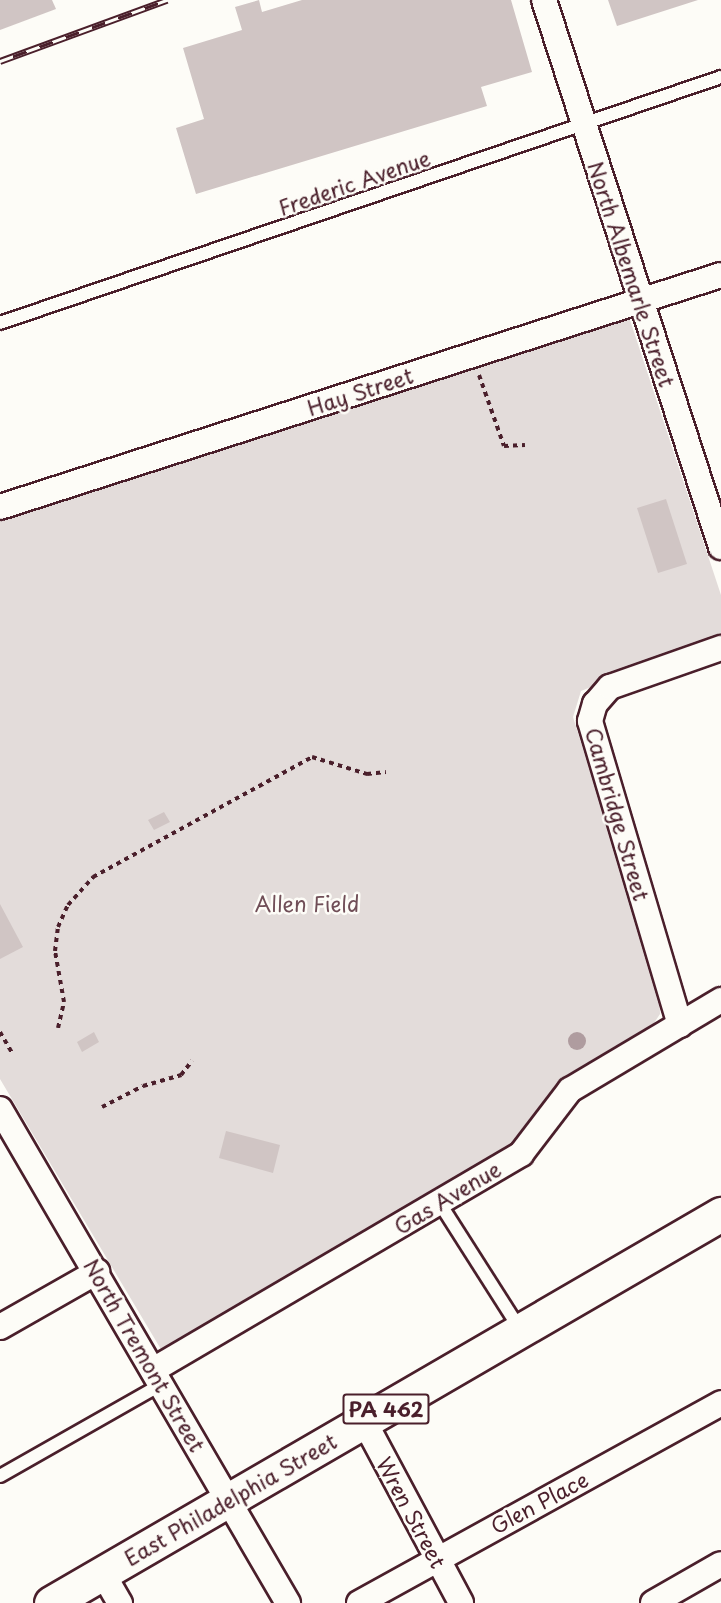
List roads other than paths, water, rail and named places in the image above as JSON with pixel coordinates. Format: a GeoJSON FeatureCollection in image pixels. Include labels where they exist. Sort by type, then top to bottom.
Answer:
{"type":"FeatureCollection","features":[{"type":"Feature","properties":{"kind":"main road","name":"East Philadelphia Street"},"geometry":{"type":"LineString","coordinates":[[51,1603],[364,1421],[522,1333],[721,1214]]}},
{"type":"Feature","properties":{"kind":"street","name":"North Albemarle Street"},"geometry":{"type":"LineString","coordinates":[[544,0],[639,300],[721,547]]}},
{"type":"Feature","properties":{"kind":"street","name":"Hay Street"},"geometry":{"type":"LineString","coordinates":[[0,507],[721,274]]}},
{"type":"Feature","properties":{"kind":"street","name":"Cambridge Street"},"geometry":{"type":"LineString","coordinates":[[680,1025],[590,721],[595,704],[610,687],[721,648]]}},
{"type":"Feature","properties":{"kind":"street","name":"Gas Avenue"},"geometry":{"type":"LineString","coordinates":[[157,1377],[439,1202],[521,1154],[570,1090],[721,1000]]}},
{"type":"Feature","properties":{"kind":"street","name":"North Tremont Street"},"geometry":{"type":"LineString","coordinates":[[0,1108],[288,1603]]}},
{"type":"Feature","properties":{"kind":"street"},"geometry":{"type":"LineString","coordinates":[[0,1327],[97,1272]]}},
{"type":"Feature","properties":{"kind":"street","name":"Glen Place"},"geometry":{"type":"LineString","coordinates":[[359,1603],[435,1558],[721,1403]]}},
{"type":"Feature","properties":{"kind":"street","name":"Wren Street"},"geometry":{"type":"LineString","coordinates":[[364,1421],[461,1603]]}},
{"type":"Feature","properties":{"kind":"street"},"geometry":{"type":"LineString","coordinates":[[653,1603],[721,1564]]}},
{"type":"Feature","properties":{"kind":"street"},"geometry":{"type":"LineString","coordinates":[[102,1572],[120,1603]]}},
{"type":"Feature","properties":{"kind":"lane","name":"Frederic Avenue"},"geometry":{"type":"LineString","coordinates":[[0,323],[584,121],[721,77]]}},
{"type":"Feature","properties":{"kind":"lane"},"geometry":{"type":"LineString","coordinates":[[439,1202],[522,1333]]}},
{"type":"Feature","properties":{"kind":"lane","name":"Gas Avenue"},"geometry":{"type":"LineString","coordinates":[[0,1476],[157,1377]]}},
{"type":"Feature","properties":{"kind":"railway"},"geometry":{"type":"LineString","coordinates":[[0,61],[167,0]]}},
{"type":"Feature","properties":{"kind":"park label","name":"Allen Field"},"geometry":{"type":"Point","coordinates":[307,903]}}]}
